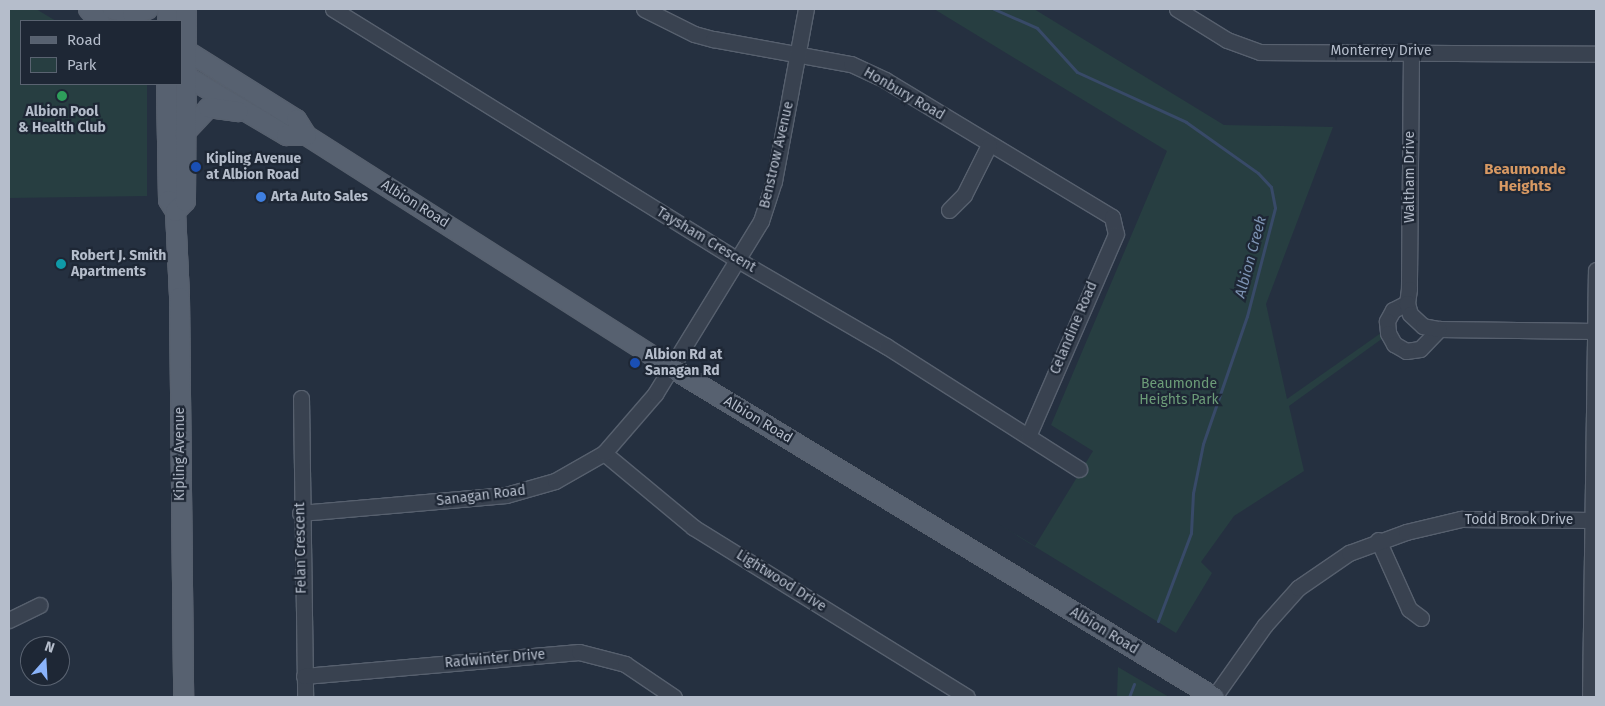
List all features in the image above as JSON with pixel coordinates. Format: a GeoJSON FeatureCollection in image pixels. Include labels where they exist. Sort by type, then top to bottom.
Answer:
{"type":"FeatureCollection","features":[{"type":"Feature","properties":{"kind":"main road"},"geometry":{"type":"LineString","coordinates":[[88,9],[98,20]]}},
{"type":"Feature","properties":{"kind":"main road"},"geometry":{"type":"LineString","coordinates":[[111,9],[132,13],[148,9]]}},
{"type":"Feature","properties":{"kind":"main road"},"geometry":{"type":"LineString","coordinates":[[111,9],[131,20]]}},
{"type":"Feature","properties":{"kind":"main road","name":"Kipling Avenue"},"geometry":{"type":"LineString","coordinates":[[175,211],[184,201],[183,49],[186,9]]}},
{"type":"Feature","properties":{"kind":"main road","name":"Albion Road"},"geometry":{"type":"LineString","coordinates":[[183,49],[296,119],[306,135],[672,368],[1214,697]]}},
{"type":"Feature","properties":{"kind":"main road","name":"Albion Road"},"geometry":{"type":"LineString","coordinates":[[183,74],[244,112],[286,135],[306,135]]}},
{"type":"Feature","properties":{"kind":"main road","name":"Kipling Avenue"},"geometry":{"type":"LineString","coordinates":[[166,85],[168,200],[175,211],[179,297],[183,697]]}},
{"type":"Feature","properties":{"kind":"main road"},"geometry":{"type":"LineString","coordinates":[[184,133],[208,107],[244,112]]}},
{"type":"Feature","properties":{"kind":"street","name":"Taysham Crescent"},"geometry":{"type":"LineString","coordinates":[[333,9],[738,260],[886,346],[1080,469]]}},
{"type":"Feature","properties":{"kind":"street","name":"Honbury Road"},"geometry":{"type":"LineString","coordinates":[[644,9],[694,34],[798,54],[828,57],[871,73],[1112,217],[1114,221]]}},
{"type":"Feature","properties":{"kind":"street","name":"Benstrow Avenue"},"geometry":{"type":"LineString","coordinates":[[672,368],[761,221],[774,181],[806,9]]}},
{"type":"Feature","properties":{"kind":"street","name":"Monterrey Drive"},"geometry":{"type":"LineString","coordinates":[[1177,9],[1226,40],[1260,52],[1411,51],[1596,54]]}},
{"type":"Feature","properties":{"kind":"street","name":"Waltham Drive"},"geometry":{"type":"LineString","coordinates":[[1407,303],[1411,51]]}},
{"type":"Feature","properties":{"kind":"street"},"geometry":{"type":"LineString","coordinates":[[949,210],[964,196],[989,145]]}},
{"type":"Feature","properties":{"kind":"street","name":"Celandine Road"},"geometry":{"type":"LineString","coordinates":[[1028,436],[1116,234],[1114,221]]}},
{"type":"Feature","properties":{"kind":"street"},"geometry":{"type":"LineString","coordinates":[[1590,697],[1595,520],[1596,270]]}},
{"type":"Feature","properties":{"kind":"street"},"geometry":{"type":"LineString","coordinates":[[1439,329],[1420,349],[1406,351],[1394,344],[1388,333],[1387,321],[1393,310],[1407,303],[1410,314],[1423,326],[1439,329],[1596,332]]}},
{"type":"Feature","properties":{"kind":"street","name":"Sanagan Road"},"geometry":{"type":"LineString","coordinates":[[300,513],[506,496],[555,480],[604,453],[655,394],[672,368]]}},
{"type":"Feature","properties":{"kind":"street","name":"Felan Crescent"},"geometry":{"type":"LineString","coordinates":[[301,398],[300,513],[305,697]]}},
{"type":"Feature","properties":{"kind":"street","name":"Lightwood Drive"},"geometry":{"type":"LineString","coordinates":[[604,453],[693,527],[967,697]]}},
{"type":"Feature","properties":{"kind":"street","name":"Todd Brook Drive"},"geometry":{"type":"LineString","coordinates":[[1214,697],[1265,625],[1298,588],[1349,553],[1378,540],[1461,519],[1595,520]]}},
{"type":"Feature","properties":{"kind":"street"},"geometry":{"type":"LineString","coordinates":[[1378,540],[1409,609],[1422,618]]}},
{"type":"Feature","properties":{"kind":"street"},"geometry":{"type":"LineString","coordinates":[[9,620],[40,605]]}},
{"type":"Feature","properties":{"kind":"street","name":"Radwinter Drive"},"geometry":{"type":"LineString","coordinates":[[304,676],[579,652],[625,664],[674,697]]}},
{"type":"Feature","properties":{"kind":"green space"},"geometry":{"type":"Polygon","coordinates":[[[9,9],[36,9],[54,20],[20,20],[20,85],[147,85],[147,196],[9,198],[9,9]]]}},
{"type":"Feature","properties":{"kind":"green space","name":"Beaumonde Heights Park"},"geometry":{"type":"Polygon","coordinates":[[[934,9],[1034,9],[1224,125],[1333,127],[1266,304],[1287,399],[1381,333],[1383,338],[1289,406],[1304,471],[1234,516],[1201,562],[1212,573],[1176,633],[995,522],[1035,546],[1093,451],[1051,425],[1167,151],[934,9]]]}},
{"type":"Feature","properties":{"kind":"green space"},"geometry":{"type":"Polygon","coordinates":[[[1118,667],[1169,697],[1117,697],[1118,667]]]}},
{"type":"Feature","properties":{"kind":"waterway","name":"Albion Creek"},"geometry":{"type":"LineString","coordinates":[[994,9],[1037,28],[1077,72],[1186,122],[1258,173],[1271,187],[1275,208],[1247,316],[1203,444],[1193,493],[1191,533],[1158,621]]}},
{"type":"Feature","properties":{"kind":"waterway","name":"Albion Creek"},"geometry":{"type":"LineString","coordinates":[[1129,697],[1134,684]]}},
{"type":"Feature","properties":{"kind":"place","name":"Albion Pool & Health Club"},"geometry":{"type":"Point","coordinates":[62,96]}},
{"type":"Feature","properties":{"kind":"place","name":"Kipling Avenue at Albion Road"},"geometry":{"type":"Point","coordinates":[196,167]}},
{"type":"Feature","properties":{"kind":"place","name":"Arta Auto Sales"},"geometry":{"type":"Point","coordinates":[261,197]}},
{"type":"Feature","properties":{"kind":"place","name":"Robert J. Smith Apartments"},"geometry":{"type":"Point","coordinates":[61,264]}},
{"type":"Feature","properties":{"kind":"place","name":"Albion Rd at Sanagan Rd"},"geometry":{"type":"Point","coordinates":[635,363]}},
{"type":"Feature","properties":{"kind":"district","name":"Beaumonde Heights"},"geometry":{"type":"Point","coordinates":[1525,178]}}]}
